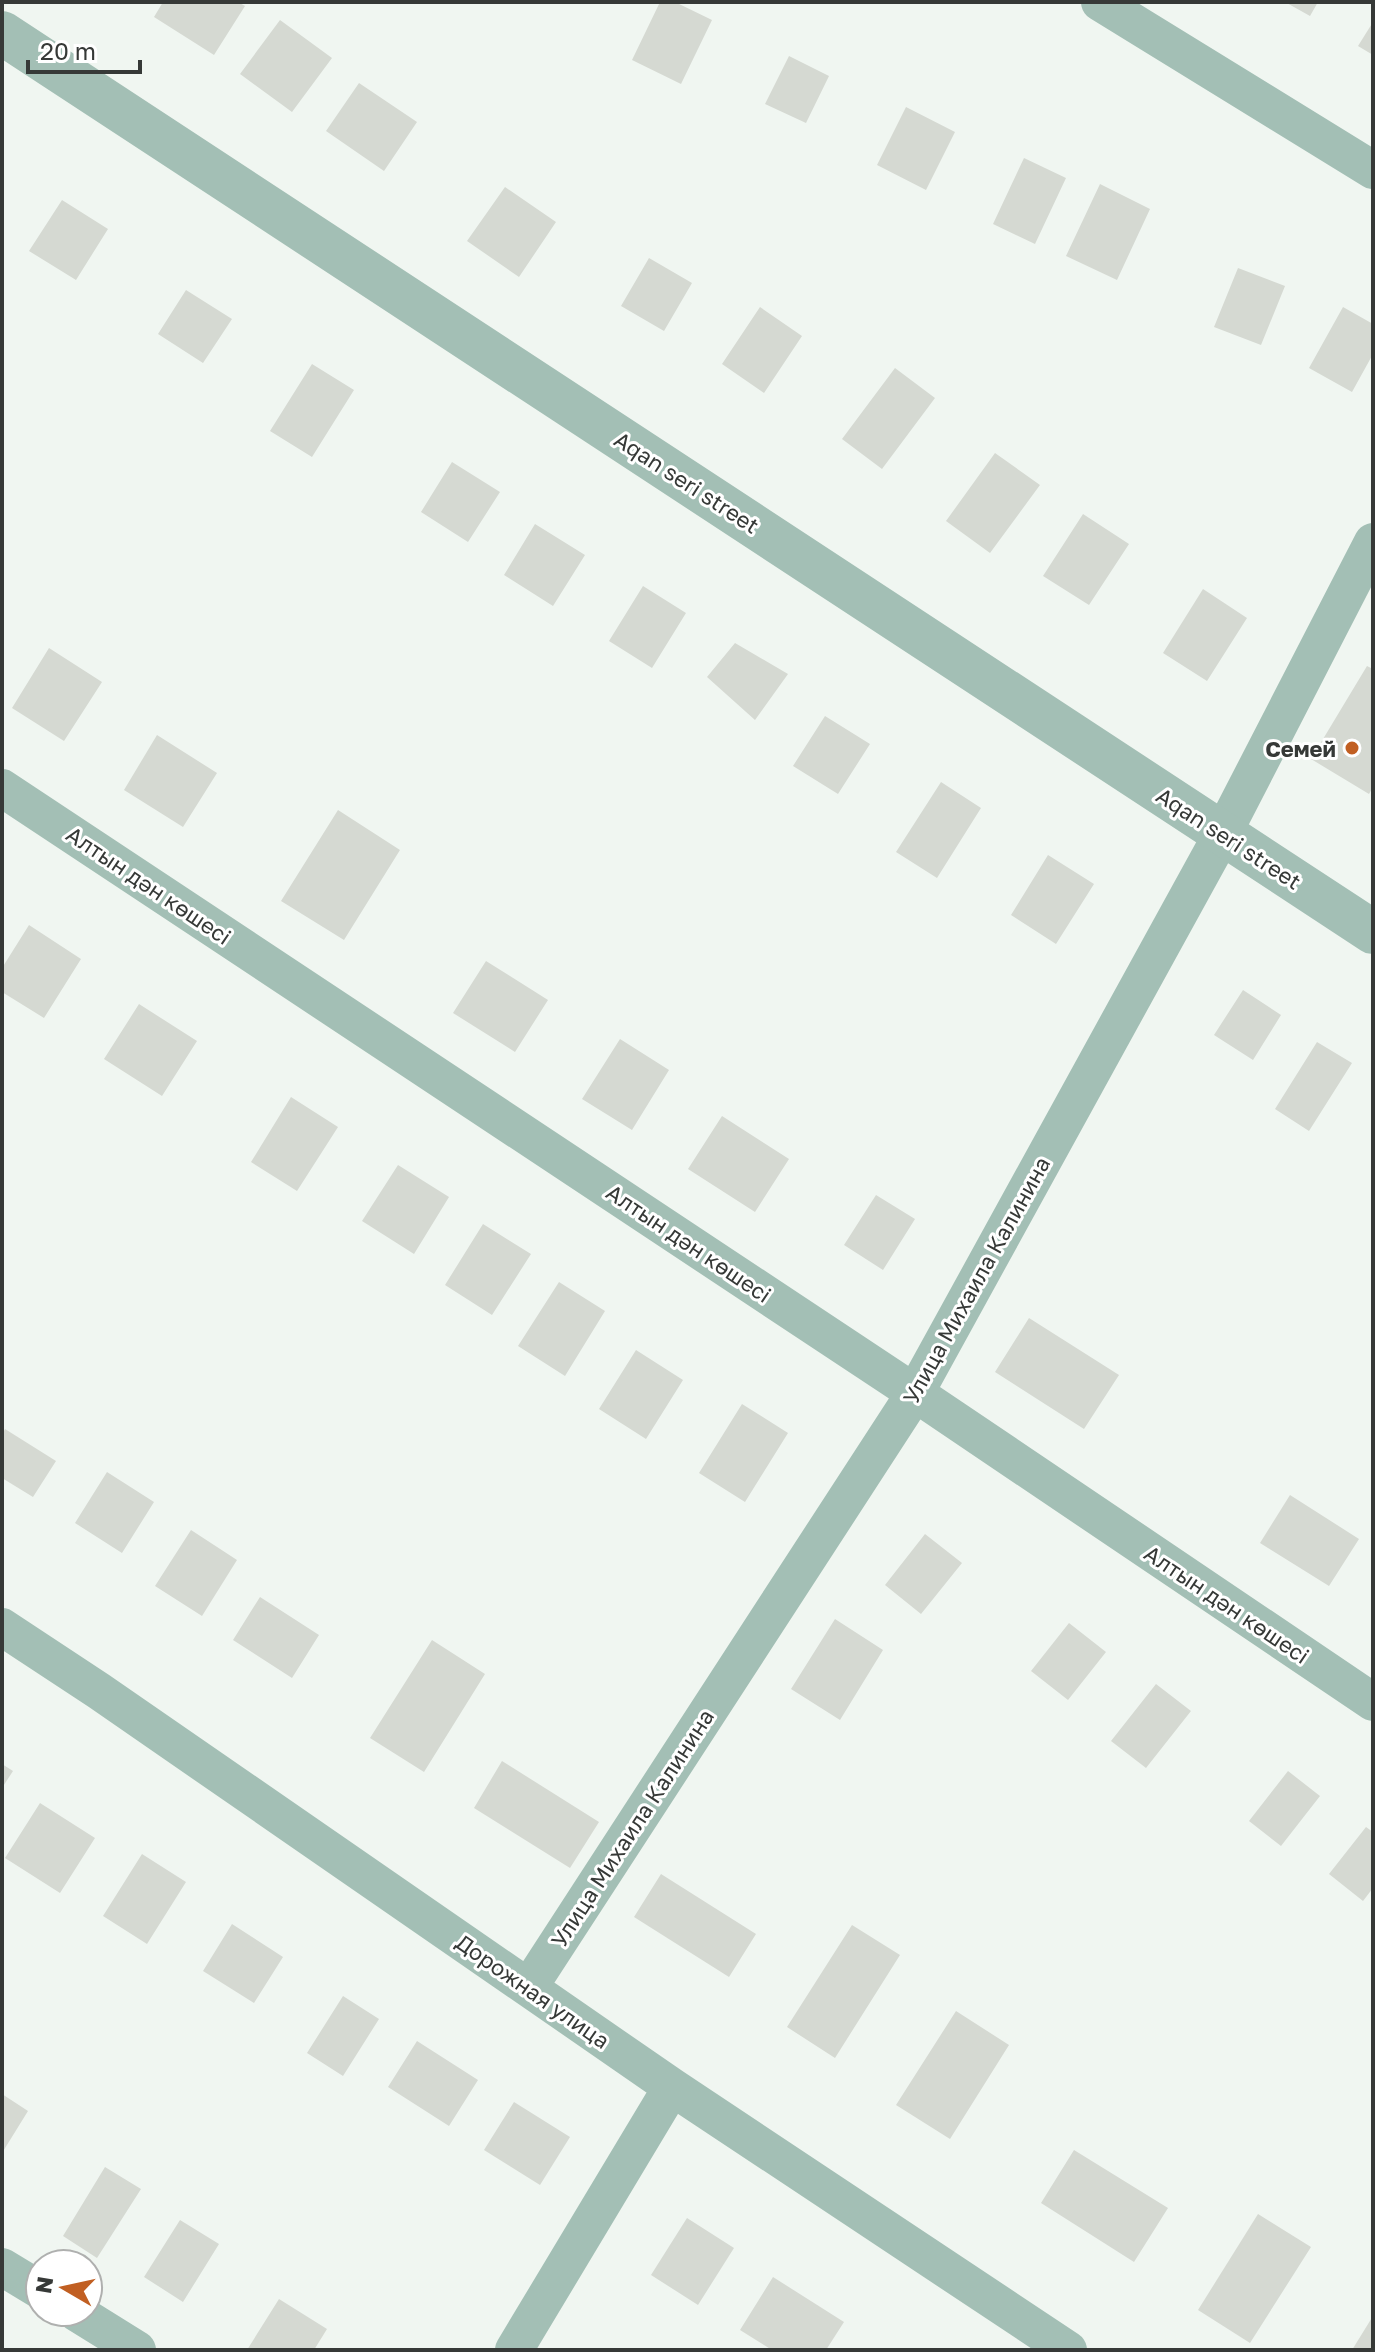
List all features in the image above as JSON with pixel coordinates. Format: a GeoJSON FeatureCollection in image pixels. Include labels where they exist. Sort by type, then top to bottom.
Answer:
{"type":"FeatureCollection","features":[{"type":"Feature","properties":{"kind":"street"},"geometry":{"type":"LineString","coordinates":[[1100,2],[1373,170]]}},
{"type":"Feature","properties":{"kind":"street","name":"Aqan seri street"},"geometry":{"type":"LineString","coordinates":[[2,33],[1373,932]]}},
{"type":"Feature","properties":{"kind":"street","name":"Улица Михаила Калинина"},"geometry":{"type":"LineString","coordinates":[[529,1987],[915,1393],[1223,833],[1373,542]]}},
{"type":"Feature","properties":{"kind":"street","name":"Алтын дән көшесі"},"geometry":{"type":"LineString","coordinates":[[2,788],[915,1393],[1373,1702]]}},
{"type":"Feature","properties":{"kind":"street","name":"Дорожная улица"},"geometry":{"type":"LineString","coordinates":[[2,1627],[672,2087],[1068,2350]]}},
{"type":"Feature","properties":{"kind":"street"},"geometry":{"type":"LineString","coordinates":[[514,2350],[672,2087]]}},
{"type":"Feature","properties":{"kind":"street"},"geometry":{"type":"LineString","coordinates":[[2,2267],[24,2280]]}},
{"type":"Feature","properties":{"kind":"street"},"geometry":{"type":"LineString","coordinates":[[102,2328],[137,2350]]}},
{"type":"Feature","properties":{"kind":"building"},"geometry":{"type":"Polygon","coordinates":[[[163,2],[238,2],[245,6],[214,55],[154,17],[163,2]]]}},
{"type":"Feature","properties":{"kind":"building"},"geometry":{"type":"Polygon","coordinates":[[[660,2],[675,2],[712,20],[681,84],[632,60],[660,2]]]}},
{"type":"Feature","properties":{"kind":"building"},"geometry":{"type":"Polygon","coordinates":[[[1285,2],[1318,2],[1310,16],[1285,2]]]}},
{"type":"Feature","properties":{"kind":"building"},"geometry":{"type":"Polygon","coordinates":[[[280,20],[332,58],[292,112],[240,74],[280,20]]]}},
{"type":"Feature","properties":{"kind":"building"},"geometry":{"type":"Polygon","coordinates":[[[1373,22],[1373,55],[1358,46],[1373,22]]]}},
{"type":"Feature","properties":{"kind":"building"},"geometry":{"type":"Polygon","coordinates":[[[789,56],[829,76],[806,123],[765,104],[789,56]]]}},
{"type":"Feature","properties":{"kind":"building"},"geometry":{"type":"Polygon","coordinates":[[[359,83],[417,122],[384,171],[326,131],[359,83]]]}},
{"type":"Feature","properties":{"kind":"building"},"geometry":{"type":"Polygon","coordinates":[[[906,107],[955,132],[926,190],[877,165],[906,107]]]}},
{"type":"Feature","properties":{"kind":"building"},"geometry":{"type":"Polygon","coordinates":[[[1024,158],[1066,178],[1035,244],[993,224],[1024,158]]]}},
{"type":"Feature","properties":{"kind":"building"},"geometry":{"type":"Polygon","coordinates":[[[1100,184],[1150,209],[1117,280],[1066,256],[1100,184]]]}},
{"type":"Feature","properties":{"kind":"building"},"geometry":{"type":"Polygon","coordinates":[[[505,187],[556,222],[519,277],[467,241],[505,187]]]}},
{"type":"Feature","properties":{"kind":"building"},"geometry":{"type":"Polygon","coordinates":[[[62,200],[108,229],[76,280],[29,251],[62,200]]]}},
{"type":"Feature","properties":{"kind":"building"},"geometry":{"type":"Polygon","coordinates":[[[649,258],[692,283],[664,331],[621,306],[649,258]]]}},
{"type":"Feature","properties":{"kind":"building"},"geometry":{"type":"Polygon","coordinates":[[[1238,268],[1285,286],[1261,345],[1214,327],[1238,268]]]}},
{"type":"Feature","properties":{"kind":"building"},"geometry":{"type":"Polygon","coordinates":[[[186,290],[232,319],[203,363],[158,334],[186,290]]]}},
{"type":"Feature","properties":{"kind":"building"},"geometry":{"type":"Polygon","coordinates":[[[760,307],[802,336],[764,393],[722,364],[760,307]]]}},
{"type":"Feature","properties":{"kind":"building"},"geometry":{"type":"Polygon","coordinates":[[[1343,307],[1373,324],[1373,354],[1352,392],[1309,368],[1343,307]]]}},
{"type":"Feature","properties":{"kind":"building"},"geometry":{"type":"Polygon","coordinates":[[[312,364],[354,390],[312,457],[270,431],[312,364]]]}},
{"type":"Feature","properties":{"kind":"building"},"geometry":{"type":"Polygon","coordinates":[[[895,368],[935,398],[882,469],[842,439],[895,368]]]}},
{"type":"Feature","properties":{"kind":"building"},"geometry":{"type":"Polygon","coordinates":[[[995,453],[1040,485],[990,553],[946,521],[995,453]]]}},
{"type":"Feature","properties":{"kind":"building"},"geometry":{"type":"Polygon","coordinates":[[[452,462],[500,492],[468,542],[421,512],[452,462]]]}},
{"type":"Feature","properties":{"kind":"building"},"geometry":{"type":"Polygon","coordinates":[[[1083,514],[1129,544],[1089,605],[1043,576],[1083,514]]]}},
{"type":"Feature","properties":{"kind":"building"},"geometry":{"type":"Polygon","coordinates":[[[535,524],[585,555],[553,606],[504,575],[535,524]]]}},
{"type":"Feature","properties":{"kind":"building"},"geometry":{"type":"Polygon","coordinates":[[[643,586],[686,613],[652,668],[609,641],[643,586]]]}},
{"type":"Feature","properties":{"kind":"building"},"geometry":{"type":"Polygon","coordinates":[[[1203,589],[1247,618],[1207,681],[1163,653],[1203,589]]]}},
{"type":"Feature","properties":{"kind":"building"},"geometry":{"type":"Polygon","coordinates":[[[735,643],[788,674],[755,720],[707,677],[735,643]]]}},
{"type":"Feature","properties":{"kind":"building"},"geometry":{"type":"Polygon","coordinates":[[[49,648],[102,682],[64,741],[12,708],[49,648]]]}},
{"type":"Feature","properties":{"kind":"building"},"geometry":{"type":"Polygon","coordinates":[[[1367,666],[1373,669],[1373,787],[1369,794],[1311,759],[1367,666]]]}},
{"type":"Feature","properties":{"kind":"building"},"geometry":{"type":"Polygon","coordinates":[[[825,716],[870,744],[838,794],[793,766],[825,716]]]}},
{"type":"Feature","properties":{"kind":"building"},"geometry":{"type":"Polygon","coordinates":[[[157,735],[217,773],[183,827],[124,790],[157,735]]]}},
{"type":"Feature","properties":{"kind":"building"},"geometry":{"type":"Polygon","coordinates":[[[941,782],[981,808],[937,878],[896,852],[941,782]]]}},
{"type":"Feature","properties":{"kind":"building"},"geometry":{"type":"Polygon","coordinates":[[[338,810],[400,850],[344,940],[281,901],[338,810]]]}},
{"type":"Feature","properties":{"kind":"building"},"geometry":{"type":"Polygon","coordinates":[[[1048,855],[1094,884],[1056,944],[1011,915],[1048,855]]]}},
{"type":"Feature","properties":{"kind":"building"},"geometry":{"type":"Polygon","coordinates":[[[29,925],[81,959],[44,1018],[2,992],[2,968],[29,925]]]}},
{"type":"Feature","properties":{"kind":"building"},"geometry":{"type":"Polygon","coordinates":[[[486,961],[548,1000],[515,1052],[453,1013],[486,961]]]}},
{"type":"Feature","properties":{"kind":"building"},"geometry":{"type":"Polygon","coordinates":[[[1243,990],[1281,1015],[1253,1060],[1214,1035],[1243,990]]]}},
{"type":"Feature","properties":{"kind":"building"},"geometry":{"type":"Polygon","coordinates":[[[139,1004],[197,1041],[162,1096],[104,1059],[139,1004]]]}},
{"type":"Feature","properties":{"kind":"building"},"geometry":{"type":"Polygon","coordinates":[[[620,1039],[669,1070],[632,1130],[582,1099],[620,1039]]]}},
{"type":"Feature","properties":{"kind":"building"},"geometry":{"type":"Polygon","coordinates":[[[1317,1042],[1352,1063],[1309,1131],[1275,1109],[1317,1042]]]}},
{"type":"Feature","properties":{"kind":"building"},"geometry":{"type":"Polygon","coordinates":[[[291,1097],[338,1127],[297,1191],[251,1162],[291,1097]]]}},
{"type":"Feature","properties":{"kind":"building"},"geometry":{"type":"Polygon","coordinates":[[[722,1116],[789,1159],[755,1212],[688,1169],[722,1116]]]}},
{"type":"Feature","properties":{"kind":"building"},"geometry":{"type":"Polygon","coordinates":[[[398,1165],[449,1197],[414,1254],[362,1221],[398,1165]]]}},
{"type":"Feature","properties":{"kind":"building"},"geometry":{"type":"Polygon","coordinates":[[[876,1195],[915,1219],[883,1270],[844,1245],[876,1195]]]}},
{"type":"Feature","properties":{"kind":"building"},"geometry":{"type":"Polygon","coordinates":[[[483,1224],[531,1254],[492,1315],[445,1285],[483,1224]]]}},
{"type":"Feature","properties":{"kind":"building"},"geometry":{"type":"Polygon","coordinates":[[[559,1282],[605,1311],[565,1376],[518,1346],[559,1282]]]}},
{"type":"Feature","properties":{"kind":"building"},"geometry":{"type":"Polygon","coordinates":[[[1029,1318],[1119,1375],[1084,1429],[995,1372],[1029,1318]]]}},
{"type":"Feature","properties":{"kind":"building"},"geometry":{"type":"Polygon","coordinates":[[[636,1350],[683,1380],[646,1439],[599,1409],[636,1350]]]}},
{"type":"Feature","properties":{"kind":"building"},"geometry":{"type":"Polygon","coordinates":[[[742,1404],[788,1433],[745,1502],[699,1473],[742,1404]]]}},
{"type":"Feature","properties":{"kind":"building"},"geometry":{"type":"Polygon","coordinates":[[[5,1429],[56,1461],[33,1497],[2,1478],[2,1435],[5,1429]]]}},
{"type":"Feature","properties":{"kind":"building"},"geometry":{"type":"Polygon","coordinates":[[[107,1472],[154,1502],[122,1553],[75,1523],[107,1472]]]}},
{"type":"Feature","properties":{"kind":"building"},"geometry":{"type":"Polygon","coordinates":[[[1290,1495],[1359,1539],[1329,1586],[1260,1543],[1290,1495]]]}},
{"type":"Feature","properties":{"kind":"building"},"geometry":{"type":"Polygon","coordinates":[[[191,1530],[237,1560],[202,1616],[155,1586],[191,1530]]]}},
{"type":"Feature","properties":{"kind":"building"},"geometry":{"type":"Polygon","coordinates":[[[925,1534],[962,1563],[921,1614],[885,1585],[925,1534]]]}},
{"type":"Feature","properties":{"kind":"building"},"geometry":{"type":"Polygon","coordinates":[[[260,1597],[319,1635],[292,1678],[233,1640],[260,1597]]]}},
{"type":"Feature","properties":{"kind":"building"},"geometry":{"type":"Polygon","coordinates":[[[835,1619],[883,1650],[840,1720],[791,1689],[835,1619]]]}},
{"type":"Feature","properties":{"kind":"building"},"geometry":{"type":"Polygon","coordinates":[[[1069,1623],[1106,1652],[1068,1700],[1031,1671],[1069,1623]]]}},
{"type":"Feature","properties":{"kind":"building"},"geometry":{"type":"Polygon","coordinates":[[[432,1640],[485,1674],[424,1772],[370,1738],[432,1640]]]}},
{"type":"Feature","properties":{"kind":"building"},"geometry":{"type":"Polygon","coordinates":[[[1156,1684],[1191,1711],[1146,1768],[1111,1741],[1156,1684]]]}},
{"type":"Feature","properties":{"kind":"building"},"geometry":{"type":"Polygon","coordinates":[[[502,1761],[599,1822],[570,1868],[474,1808],[502,1761]]]}},
{"type":"Feature","properties":{"kind":"building"},"geometry":{"type":"Polygon","coordinates":[[[2,1764],[13,1771],[2,1788],[2,1764]]]}},
{"type":"Feature","properties":{"kind":"building"},"geometry":{"type":"Polygon","coordinates":[[[1288,1771],[1320,1796],[1281,1846],[1249,1821],[1288,1771]]]}},
{"type":"Feature","properties":{"kind":"building"},"geometry":{"type":"Polygon","coordinates":[[[40,1803],[95,1838],[60,1893],[5,1858],[40,1803]]]}},
{"type":"Feature","properties":{"kind":"building"},"geometry":{"type":"Polygon","coordinates":[[[1366,1827],[1373,1832],[1373,1888],[1363,1901],[1329,1874],[1366,1827]]]}},
{"type":"Feature","properties":{"kind":"building"},"geometry":{"type":"Polygon","coordinates":[[[142,1854],[186,1882],[147,1944],[103,1916],[142,1854]]]}},
{"type":"Feature","properties":{"kind":"building"},"geometry":{"type":"Polygon","coordinates":[[[661,1874],[756,1934],[729,1977],[634,1917],[661,1874]]]}},
{"type":"Feature","properties":{"kind":"building"},"geometry":{"type":"Polygon","coordinates":[[[232,1924],[283,1957],[254,2003],[203,1971],[232,1924]]]}},
{"type":"Feature","properties":{"kind":"building"},"geometry":{"type":"Polygon","coordinates":[[[852,1925],[900,1955],[835,2058],[787,2027],[852,1925]]]}},
{"type":"Feature","properties":{"kind":"building"},"geometry":{"type":"Polygon","coordinates":[[[343,1996],[379,2019],[343,2076],[307,2053],[343,1996]]]}},
{"type":"Feature","properties":{"kind":"building"},"geometry":{"type":"Polygon","coordinates":[[[956,2011],[1009,2045],[950,2139],[896,2105],[956,2011]]]}},
{"type":"Feature","properties":{"kind":"building"},"geometry":{"type":"Polygon","coordinates":[[[417,2041],[478,2080],[449,2126],[388,2087],[417,2041]]]}},
{"type":"Feature","properties":{"kind":"building"},"geometry":{"type":"Polygon","coordinates":[[[2,2094],[28,2111],[2,2153],[2,2094]]]}},
{"type":"Feature","properties":{"kind":"building"},"geometry":{"type":"Polygon","coordinates":[[[514,2102],[570,2137],[540,2185],[484,2150],[514,2102]]]}},
{"type":"Feature","properties":{"kind":"building"},"geometry":{"type":"Polygon","coordinates":[[[1074,2150],[1168,2208],[1134,2262],[1041,2203],[1074,2150]]]}},
{"type":"Feature","properties":{"kind":"building"},"geometry":{"type":"Polygon","coordinates":[[[105,2167],[141,2189],[103,2248],[82,2248],[63,2236],[105,2167]]]}},
{"type":"Feature","properties":{"kind":"building"},"geometry":{"type":"Polygon","coordinates":[[[1258,2214],[1311,2247],[1250,2343],[1198,2310],[1258,2214]]]}},
{"type":"Feature","properties":{"kind":"building"},"geometry":{"type":"Polygon","coordinates":[[[687,2218],[734,2248],[698,2305],[651,2275],[687,2218]]]}},
{"type":"Feature","properties":{"kind":"building"},"geometry":{"type":"Polygon","coordinates":[[[180,2220],[219,2244],[183,2302],[144,2277],[180,2220]]]}},
{"type":"Feature","properties":{"kind":"building"},"geometry":{"type":"Polygon","coordinates":[[[773,2277],[844,2322],[826,2350],[772,2350],[740,2330],[773,2277]]]}},
{"type":"Feature","properties":{"kind":"building"},"geometry":{"type":"Polygon","coordinates":[[[279,2299],[327,2329],[314,2350],[247,2350],[279,2299]]]}},
{"type":"Feature","properties":{"kind":"building"},"geometry":{"type":"Polygon","coordinates":[[[1373,2316],[1373,2350],[1352,2350],[1373,2316]]]}},
{"type":"Feature","properties":{"kind":"place","name":"Семей"},"geometry":{"type":"Point","coordinates":[1352,748]}}]}
